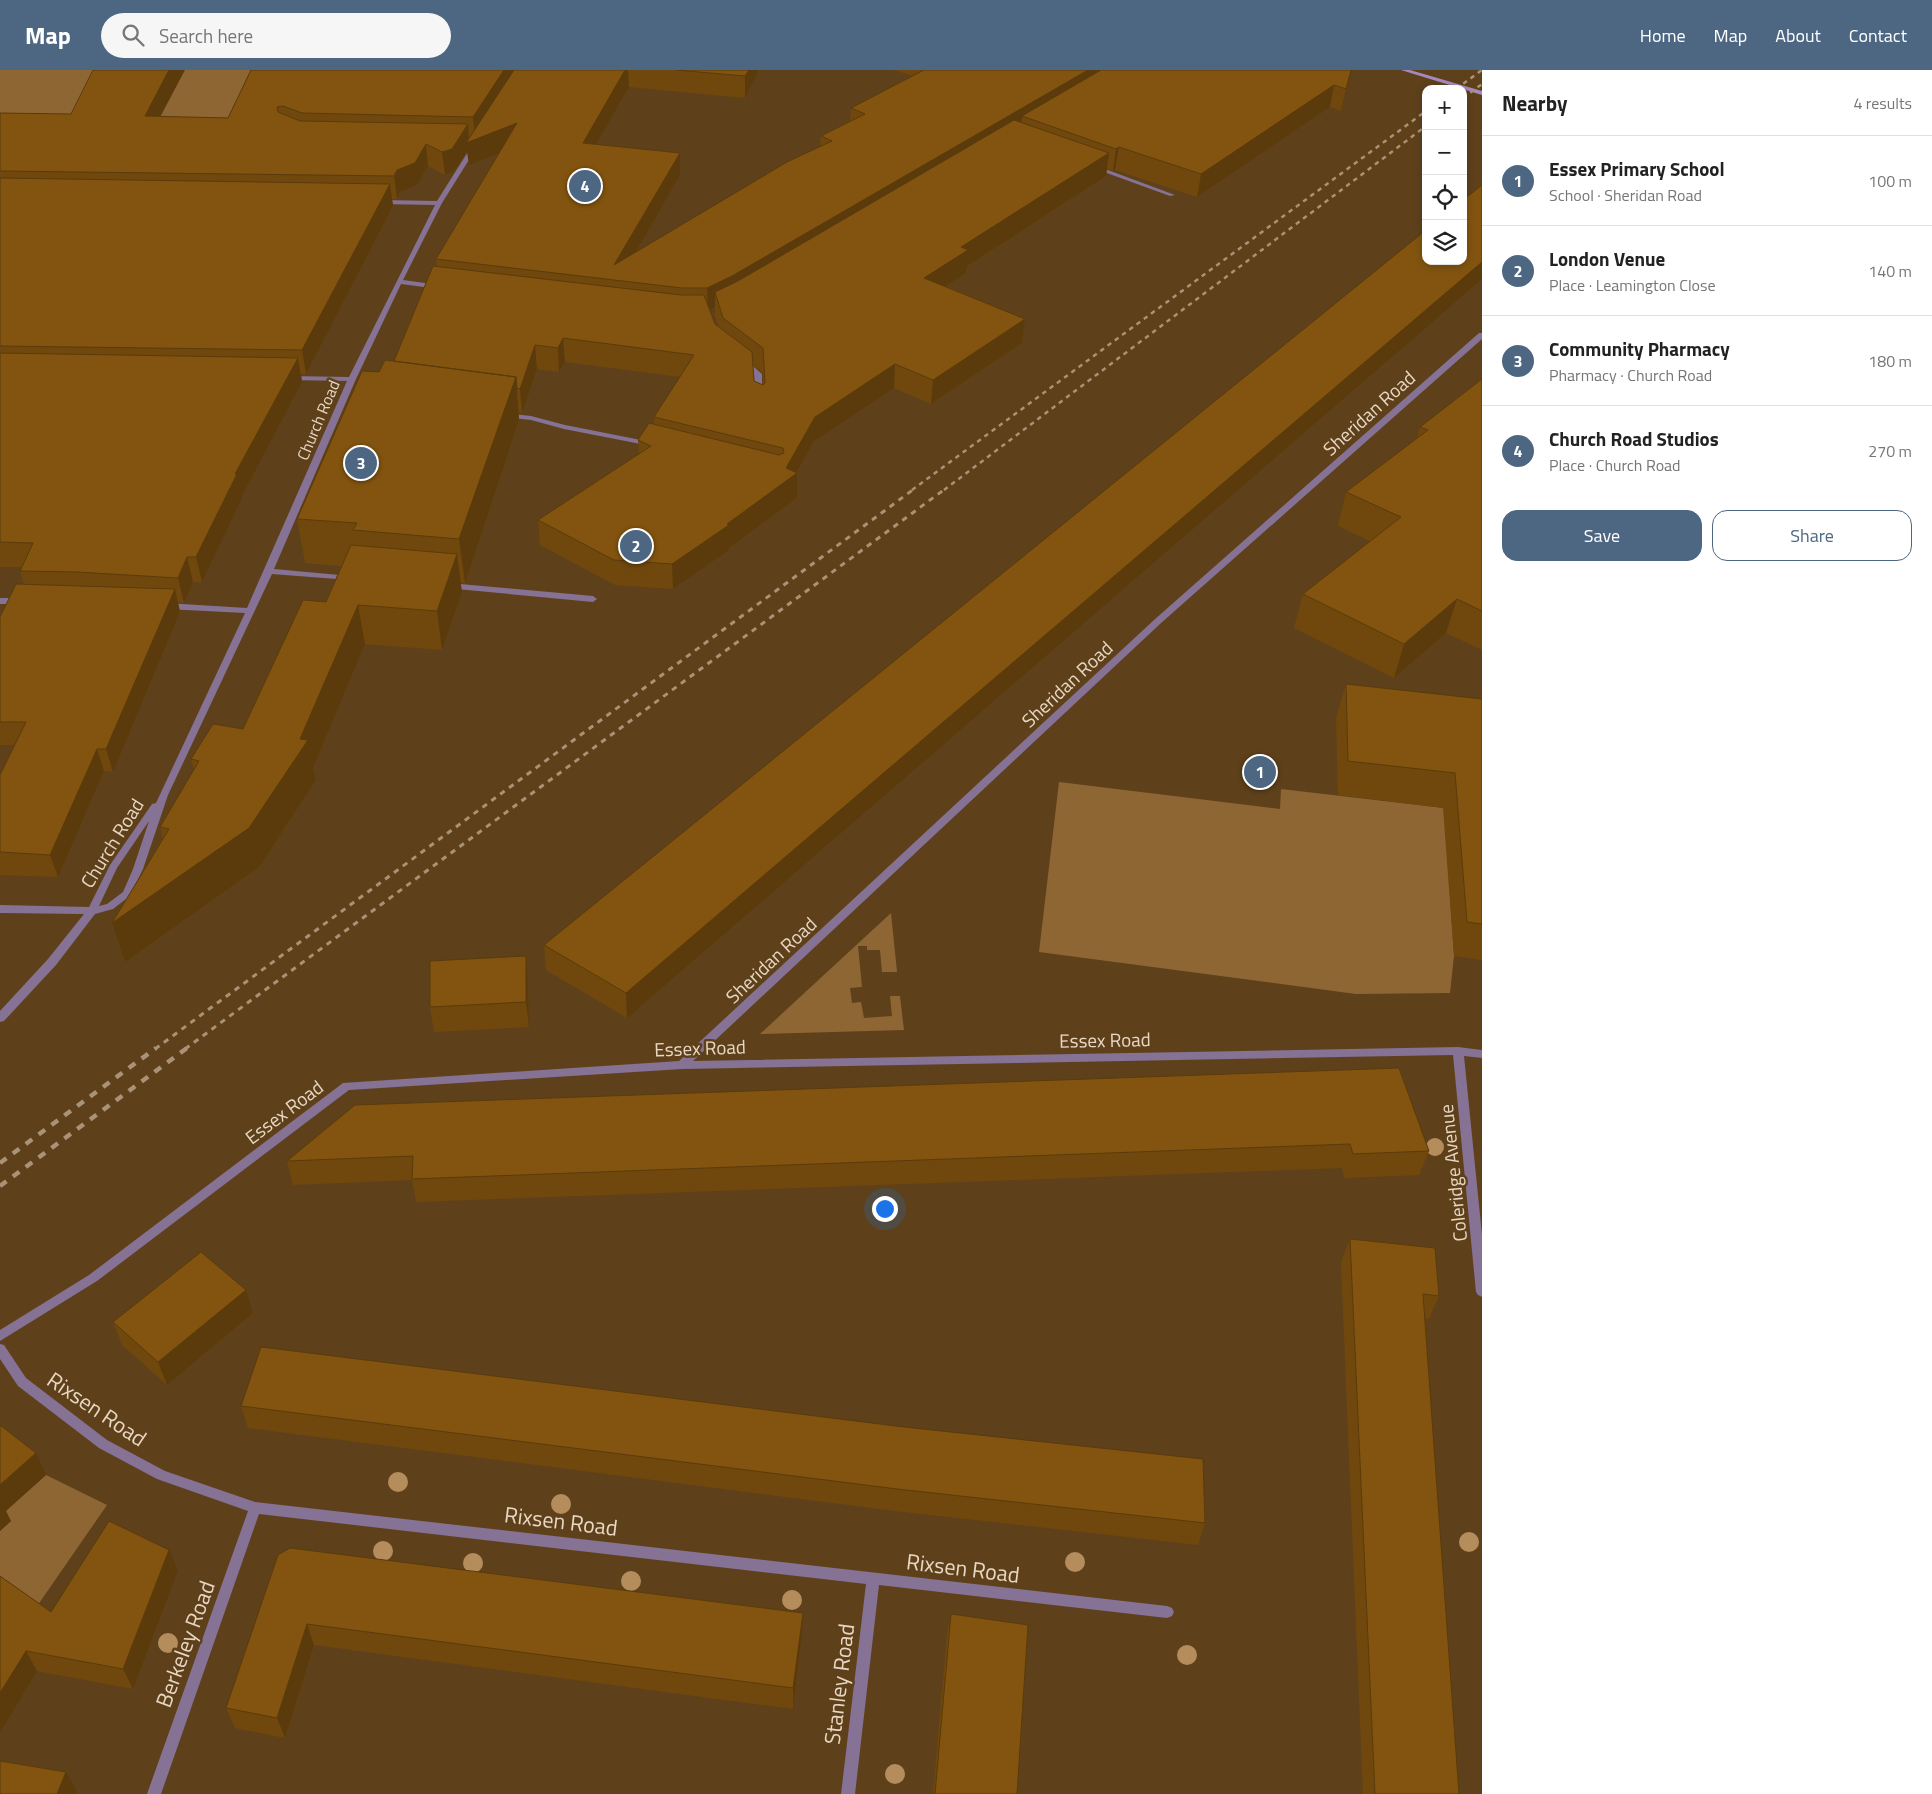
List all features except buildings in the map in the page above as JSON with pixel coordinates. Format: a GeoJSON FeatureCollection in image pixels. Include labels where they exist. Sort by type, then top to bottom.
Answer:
{"type":"FeatureCollection","features":[{"type":"Feature","properties":{"kind":"main road"},"geometry":{"type":"LineString","coordinates":[[1404,70],[1482,93]]}},
{"type":"Feature","properties":{"kind":"street","name":"Church Road"},"geometry":{"type":"LineString","coordinates":[[92,911],[110,907],[127,894],[138,869],[163,795],[269,571],[352,379],[439,203],[478,141],[466,143]]}},
{"type":"Feature","properties":{"kind":"street"},"geometry":{"type":"LineString","coordinates":[[1086,164],[1172,194]]}},
{"type":"Feature","properties":{"kind":"street"},"geometry":{"type":"LineString","coordinates":[[373,202],[439,203]]}},
{"type":"Feature","properties":{"kind":"street"},"geometry":{"type":"LineString","coordinates":[[399,282],[447,288]]}},
{"type":"Feature","properties":{"kind":"street","name":"Sheridan Road"},"geometry":{"type":"LineString","coordinates":[[682,1065],[1157,622],[1482,335]]}},
{"type":"Feature","properties":{"kind":"street"},"geometry":{"type":"LineString","coordinates":[[735,356],[758,374],[760,405]]}},
{"type":"Feature","properties":{"kind":"street"},"geometry":{"type":"LineString","coordinates":[[284,378],[352,379]]}},
{"type":"Feature","properties":{"kind":"street"},"geometry":{"type":"LineString","coordinates":[[346,393],[356,394]]}},
{"type":"Feature","properties":{"kind":"street"},"geometry":{"type":"LineString","coordinates":[[502,414],[531,418],[564,427],[655,445]]}},
{"type":"Feature","properties":{"kind":"street"},"geometry":{"type":"LineString","coordinates":[[269,571],[359,579]]}},
{"type":"Feature","properties":{"kind":"street"},"geometry":{"type":"LineString","coordinates":[[437,585],[593,599]]}},
{"type":"Feature","properties":{"kind":"street"},"geometry":{"type":"LineString","coordinates":[[0,601],[28,602]]}},
{"type":"Feature","properties":{"kind":"street"},"geometry":{"type":"LineString","coordinates":[[160,606],[250,611]]}},
{"type":"Feature","properties":{"kind":"street","name":"Church Road"},"geometry":{"type":"LineString","coordinates":[[0,1018],[52,962],[92,911],[113,867],[163,795]]}},
{"type":"Feature","properties":{"kind":"street"},"geometry":{"type":"LineString","coordinates":[[0,909],[92,911]]}},
{"type":"Feature","properties":{"kind":"street","name":"Essex Road"},"geometry":{"type":"LineString","coordinates":[[0,1336],[93,1278],[346,1086],[682,1065],[1458,1051],[1482,1054]]}},
{"type":"Feature","properties":{"kind":"street","name":"Coleridge Avenue"},"geometry":{"type":"LineString","coordinates":[[1458,1051],[1482,1292]]}},
{"type":"Feature","properties":{"kind":"street","name":"Rixsen Road"},"geometry":{"type":"LineString","coordinates":[[0,1349],[22,1382],[103,1444],[161,1475],[255,1508],[1167,1612]]}},
{"type":"Feature","properties":{"kind":"street","name":"Berkeley Road"},"geometry":{"type":"LineString","coordinates":[[154,1794],[255,1508]]}},
{"type":"Feature","properties":{"kind":"street","name":"Stanley Road"},"geometry":{"type":"LineString","coordinates":[[848,1794],[873,1579]]}},
{"type":"Feature","properties":{"kind":"shaded area"},"geometry":{"type":"Polygon","coordinates":[[[0,70],[411,70],[239,125],[0,146],[0,70]]]}},
{"type":"Feature","properties":{"kind":"shaded area"},"geometry":{"type":"Polygon","coordinates":[[[1059,782],[1280,809],[1281,789],[1444,808],[1454,956],[1450,993],[1356,994],[1039,952],[1059,782]]]}},
{"type":"Feature","properties":{"kind":"shaded area"},"geometry":{"type":"Polygon","coordinates":[[[891,913],[897,972],[882,972],[880,950],[867,950],[867,946],[858,946],[862,987],[850,988],[852,1003],[861,1002],[864,1018],[892,1016],[890,996],[900,996],[904,1030],[760,1034],[891,913]]]}},
{"type":"Feature","properties":{"kind":"shaded area"},"geometry":{"type":"Polygon","coordinates":[[[46,1475],[107,1505],[33,1612],[0,1645],[0,1531],[11,1521],[3,1513],[46,1475]]]}},
{"type":"Feature","properties":{"kind":"railway"},"geometry":{"type":"LineString","coordinates":[[1461,85],[1482,70]]}},
{"type":"Feature","properties":{"kind":"railway"},"geometry":{"type":"LineString","coordinates":[[1467,95],[1482,84]]}},
{"type":"Feature","properties":{"kind":"railway"},"geometry":{"type":"LineString","coordinates":[[912,490],[1422,114]]}},
{"type":"Feature","properties":{"kind":"railway"},"geometry":{"type":"LineString","coordinates":[[944,490],[1422,129]]}},
{"type":"Feature","properties":{"kind":"railway"},"geometry":{"type":"LineString","coordinates":[[155,1049],[914,489]]}},
{"type":"Feature","properties":{"kind":"railway"},"geometry":{"type":"LineString","coordinates":[[185,1049],[945,489]]}},
{"type":"Feature","properties":{"kind":"railway"},"geometry":{"type":"LineString","coordinates":[[0,1163],[156,1048]]}},
{"type":"Feature","properties":{"kind":"railway"},"geometry":{"type":"LineString","coordinates":[[0,1186],[187,1048]]}},
{"type":"Feature","properties":{"kind":"place","name":"Church Road Studios"},"geometry":{"type":"Point","coordinates":[585,186]}},
{"type":"Feature","properties":{"kind":"place","name":"Community Pharmacy"},"geometry":{"type":"Point","coordinates":[361,463]}},
{"type":"Feature","properties":{"kind":"place","name":"London Venue"},"geometry":{"type":"Point","coordinates":[636,546]}},
{"type":"Feature","properties":{"kind":"place","name":"Essex Primary School"},"geometry":{"type":"Point","coordinates":[1260,772]}}]}
